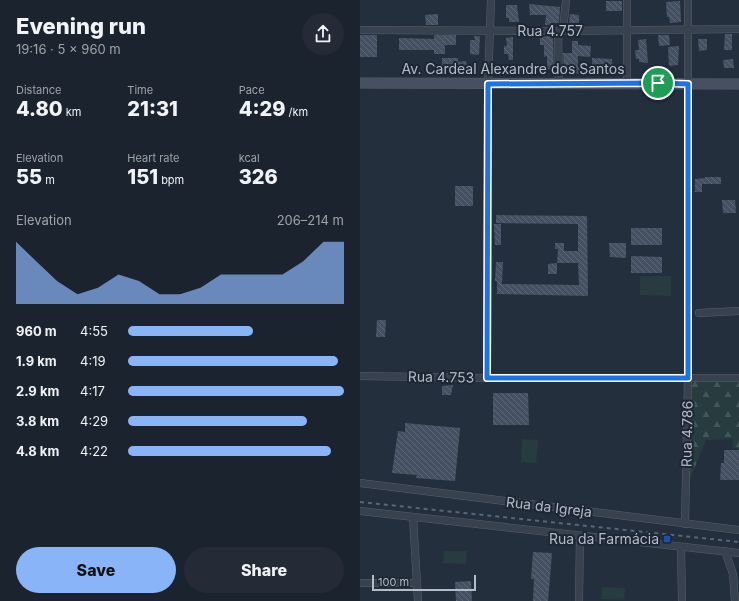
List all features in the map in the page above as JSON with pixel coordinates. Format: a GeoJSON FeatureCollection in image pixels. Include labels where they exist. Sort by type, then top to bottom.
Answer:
{"type":"FeatureCollection","features":[{"type":"Feature","properties":{"kind":"main road","name":"Av. Cardeal Alexandre dos Santos"},"geometry":{"type":"LineString","coordinates":[[360,83],[559,85],[627,83],[739,84]]}},
{"type":"Feature","properties":{"kind":"street"},"geometry":{"type":"LineString","coordinates":[[487,378],[488,84],[491,0]]}},
{"type":"Feature","properties":{"kind":"street"},"geometry":{"type":"LineString","coordinates":[[559,85],[561,31],[566,0]]}},
{"type":"Feature","properties":{"kind":"street"},"geometry":{"type":"LineString","coordinates":[[627,0],[627,83]]}},
{"type":"Feature","properties":{"kind":"street","name":"Rua 4.786"},"geometry":{"type":"LineString","coordinates":[[685,524],[688,378],[688,0]]}},
{"type":"Feature","properties":{"kind":"street","name":"Rua 4.757"},"geometry":{"type":"LineString","coordinates":[[360,30],[561,31],[739,29]]}},
{"type":"Feature","properties":{"kind":"street"},"geometry":{"type":"LineString","coordinates":[[699,313],[739,311]]}},
{"type":"Feature","properties":{"kind":"street","name":"Rua 4.753"},"geometry":{"type":"LineString","coordinates":[[360,376],[487,378],[739,378]]}},
{"type":"Feature","properties":{"kind":"street","name":"Rua da Igreja"},"geometry":{"type":"LineString","coordinates":[[360,483],[739,530]]}},
{"type":"Feature","properties":{"kind":"street","name":"Rua da Igreja"},"geometry":{"type":"LineString","coordinates":[[360,511],[739,553]]}},
{"type":"Feature","properties":{"kind":"street"},"geometry":{"type":"LineString","coordinates":[[413,517],[418,601]]}},
{"type":"Feature","properties":{"kind":"street"},"geometry":{"type":"LineString","coordinates":[[579,601],[580,536]]}},
{"type":"Feature","properties":{"kind":"street"},"geometry":{"type":"LineString","coordinates":[[682,547],[682,601]]}},
{"type":"Feature","properties":{"kind":"street"},"geometry":{"type":"LineString","coordinates":[[726,551],[734,574],[735,601]]}},
{"type":"Feature","properties":{"kind":"street"},"geometry":{"type":"LineString","coordinates":[[360,583],[418,583]]}},
{"type":"Feature","properties":{"kind":"green space"},"geometry":{"type":"Polygon","coordinates":[[[640,276],[671,276],[671,296],[640,295],[640,276]]]}},
{"type":"Feature","properties":{"kind":"green space"},"geometry":{"type":"Polygon","coordinates":[[[688,378],[739,379],[739,449],[732,447],[733,439],[706,440],[689,481],[688,378]]]}},
{"type":"Feature","properties":{"kind":"green space"},"geometry":{"type":"Polygon","coordinates":[[[522,439],[538,440],[536,463],[521,462],[522,439]]]}},
{"type":"Feature","properties":{"kind":"green space"},"geometry":{"type":"Polygon","coordinates":[[[444,551],[467,551],[466,564],[443,563],[444,551]]]}},
{"type":"Feature","properties":{"kind":"green space"},"geometry":{"type":"Polygon","coordinates":[[[602,587],[625,588],[624,600],[601,599],[602,587]]]}},
{"type":"Feature","properties":{"kind":"building"},"geometry":{"type":"Polygon","coordinates":[[[606,1],[622,1],[622,11],[606,11],[606,1]]]}},
{"type":"Feature","properties":{"kind":"building"},"geometry":{"type":"Polygon","coordinates":[[[680,1],[681,22],[670,23],[669,17],[667,17],[666,2],[680,1]]]}},
{"type":"Feature","properties":{"kind":"building"},"geometry":{"type":"Polygon","coordinates":[[[529,4],[560,7],[559,23],[545,25],[546,15],[530,15],[529,4]]]}},
{"type":"Feature","properties":{"kind":"building"},"geometry":{"type":"Polygon","coordinates":[[[506,5],[517,5],[519,22],[509,22],[509,18],[506,18],[506,5]]]}},
{"type":"Feature","properties":{"kind":"building"},"geometry":{"type":"Polygon","coordinates":[[[438,14],[438,25],[426,25],[425,15],[438,14]]]}},
{"type":"Feature","properties":{"kind":"building"},"geometry":{"type":"Polygon","coordinates":[[[570,14],[579,15],[579,23],[569,23],[570,14]]]}},
{"type":"Feature","properties":{"kind":"building"},"geometry":{"type":"Polygon","coordinates":[[[725,34],[732,34],[732,50],[724,50],[725,34]]]}},
{"type":"Feature","properties":{"kind":"building"},"geometry":{"type":"Polygon","coordinates":[[[360,35],[377,35],[377,57],[360,57],[360,35]]]}},
{"type":"Feature","properties":{"kind":"building"},"geometry":{"type":"Polygon","coordinates":[[[434,35],[456,35],[456,45],[445,45],[445,54],[434,54],[434,50],[399,50],[399,38],[434,39],[434,35]]]}},
{"type":"Feature","properties":{"kind":"building"},"geometry":{"type":"Polygon","coordinates":[[[658,35],[669,35],[670,45],[659,46],[658,35]]]}},
{"type":"Feature","properties":{"kind":"building"},"geometry":{"type":"Polygon","coordinates":[[[474,36],[480,36],[479,55],[470,54],[470,40],[475,40],[474,36]]]}},
{"type":"Feature","properties":{"kind":"building"},"geometry":{"type":"Polygon","coordinates":[[[553,36],[554,69],[547,69],[547,56],[544,57],[544,45],[540,45],[540,37],[553,36]]]}},
{"type":"Feature","properties":{"kind":"building"},"geometry":{"type":"Polygon","coordinates":[[[513,37],[513,60],[509,60],[508,54],[504,54],[504,46],[507,46],[506,38],[513,37]]]}},
{"type":"Feature","properties":{"kind":"building"},"geometry":{"type":"Polygon","coordinates":[[[646,39],[648,63],[639,62],[639,59],[636,59],[635,50],[639,50],[638,40],[646,39]]]}},
{"type":"Feature","properties":{"kind":"building"},"geometry":{"type":"Polygon","coordinates":[[[698,39],[707,39],[707,50],[699,51],[698,39]]]}},
{"type":"Feature","properties":{"kind":"building"},"geometry":{"type":"Polygon","coordinates":[[[572,41],[578,41],[578,45],[591,46],[590,57],[578,56],[578,67],[585,67],[585,74],[564,73],[563,53],[572,53],[572,41]]]}},
{"type":"Feature","properties":{"kind":"building"},"geometry":{"type":"Polygon","coordinates":[[[679,46],[678,65],[669,66],[668,47],[679,46]]]}},
{"type":"Feature","properties":{"kind":"building"},"geometry":{"type":"Polygon","coordinates":[[[442,58],[458,58],[458,62],[466,61],[468,71],[460,73],[459,67],[442,68],[442,58]]]}},
{"type":"Feature","properties":{"kind":"building"},"geometry":{"type":"Polygon","coordinates":[[[592,58],[612,59],[613,74],[608,75],[607,66],[592,65],[592,58]]]}},
{"type":"Feature","properties":{"kind":"building"},"geometry":{"type":"Polygon","coordinates":[[[733,59],[734,68],[724,68],[723,60],[733,59]]]}},
{"type":"Feature","properties":{"kind":"building"},"geometry":{"type":"Polygon","coordinates":[[[705,177],[721,177],[721,184],[702,184],[702,192],[695,192],[695,179],[705,177]]]}},
{"type":"Feature","properties":{"kind":"building"},"geometry":{"type":"Polygon","coordinates":[[[455,186],[473,186],[473,206],[455,206],[455,186]]]}},
{"type":"Feature","properties":{"kind":"building"},"geometry":{"type":"Polygon","coordinates":[[[722,200],[735,200],[736,213],[723,213],[722,200]]]}},
{"type":"Feature","properties":{"kind":"building"},"geometry":{"type":"Polygon","coordinates":[[[496,215],[587,216],[588,296],[497,294],[497,281],[495,281],[496,262],[503,262],[502,284],[579,285],[578,263],[557,263],[558,249],[555,249],[555,243],[564,243],[564,251],[578,251],[578,224],[496,223],[496,215]]]}},
{"type":"Feature","properties":{"kind":"building"},"geometry":{"type":"Polygon","coordinates":[[[494,224],[501,224],[501,245],[495,245],[494,224]]]}},
{"type":"Feature","properties":{"kind":"building"},"geometry":{"type":"Polygon","coordinates":[[[631,228],[662,228],[662,245],[631,245],[631,228]]]}},
{"type":"Feature","properties":{"kind":"building"},"geometry":{"type":"Polygon","coordinates":[[[609,243],[626,243],[626,258],[610,257],[609,243]]]}},
{"type":"Feature","properties":{"kind":"building"},"geometry":{"type":"Polygon","coordinates":[[[631,256],[662,257],[662,273],[631,273],[631,256]]]}},
{"type":"Feature","properties":{"kind":"building"},"geometry":{"type":"Polygon","coordinates":[[[557,263],[557,274],[548,274],[548,264],[557,263]]]}},
{"type":"Feature","properties":{"kind":"building"},"geometry":{"type":"Polygon","coordinates":[[[377,320],[386,320],[385,337],[376,337],[377,320]]]}},
{"type":"Feature","properties":{"kind":"building"},"geometry":{"type":"Polygon","coordinates":[[[453,385],[451,395],[442,395],[442,386],[453,385]]]}},
{"type":"Feature","properties":{"kind":"building"},"geometry":{"type":"Polygon","coordinates":[[[493,393],[528,393],[529,425],[493,425],[493,393]]]}},
{"type":"Feature","properties":{"kind":"building"},"geometry":{"type":"Polygon","coordinates":[[[405,423],[460,428],[455,481],[416,478],[417,475],[392,473],[398,431],[405,432],[405,423]]]}},
{"type":"Feature","properties":{"kind":"building"},"geometry":{"type":"Polygon","coordinates":[[[724,450],[739,450],[739,480],[720,480],[721,463],[724,463],[724,450]]]}},
{"type":"Feature","properties":{"kind":"building"},"geometry":{"type":"Polygon","coordinates":[[[533,552],[552,553],[548,601],[533,601],[534,579],[531,579],[533,552]]]}},
{"type":"Feature","properties":{"kind":"building"},"geometry":{"type":"Polygon","coordinates":[[[471,581],[472,601],[456,601],[455,582],[471,581]]]}},
{"type":"Feature","properties":{"kind":"railway"},"geometry":{"type":"LineString","coordinates":[[360,502],[739,542]]}},
{"type":"Feature","properties":{"kind":"place","name":"Rua da Farmácia"},"geometry":{"type":"Point","coordinates":[667,539]}},
{"type":"Feature","properties":{"kind":"route"},"geometry":{"type":"LineString","coordinates":[[658,83],[688,84],[688,378],[487,378],[488,84],[559,85],[658,83]]}}]}
